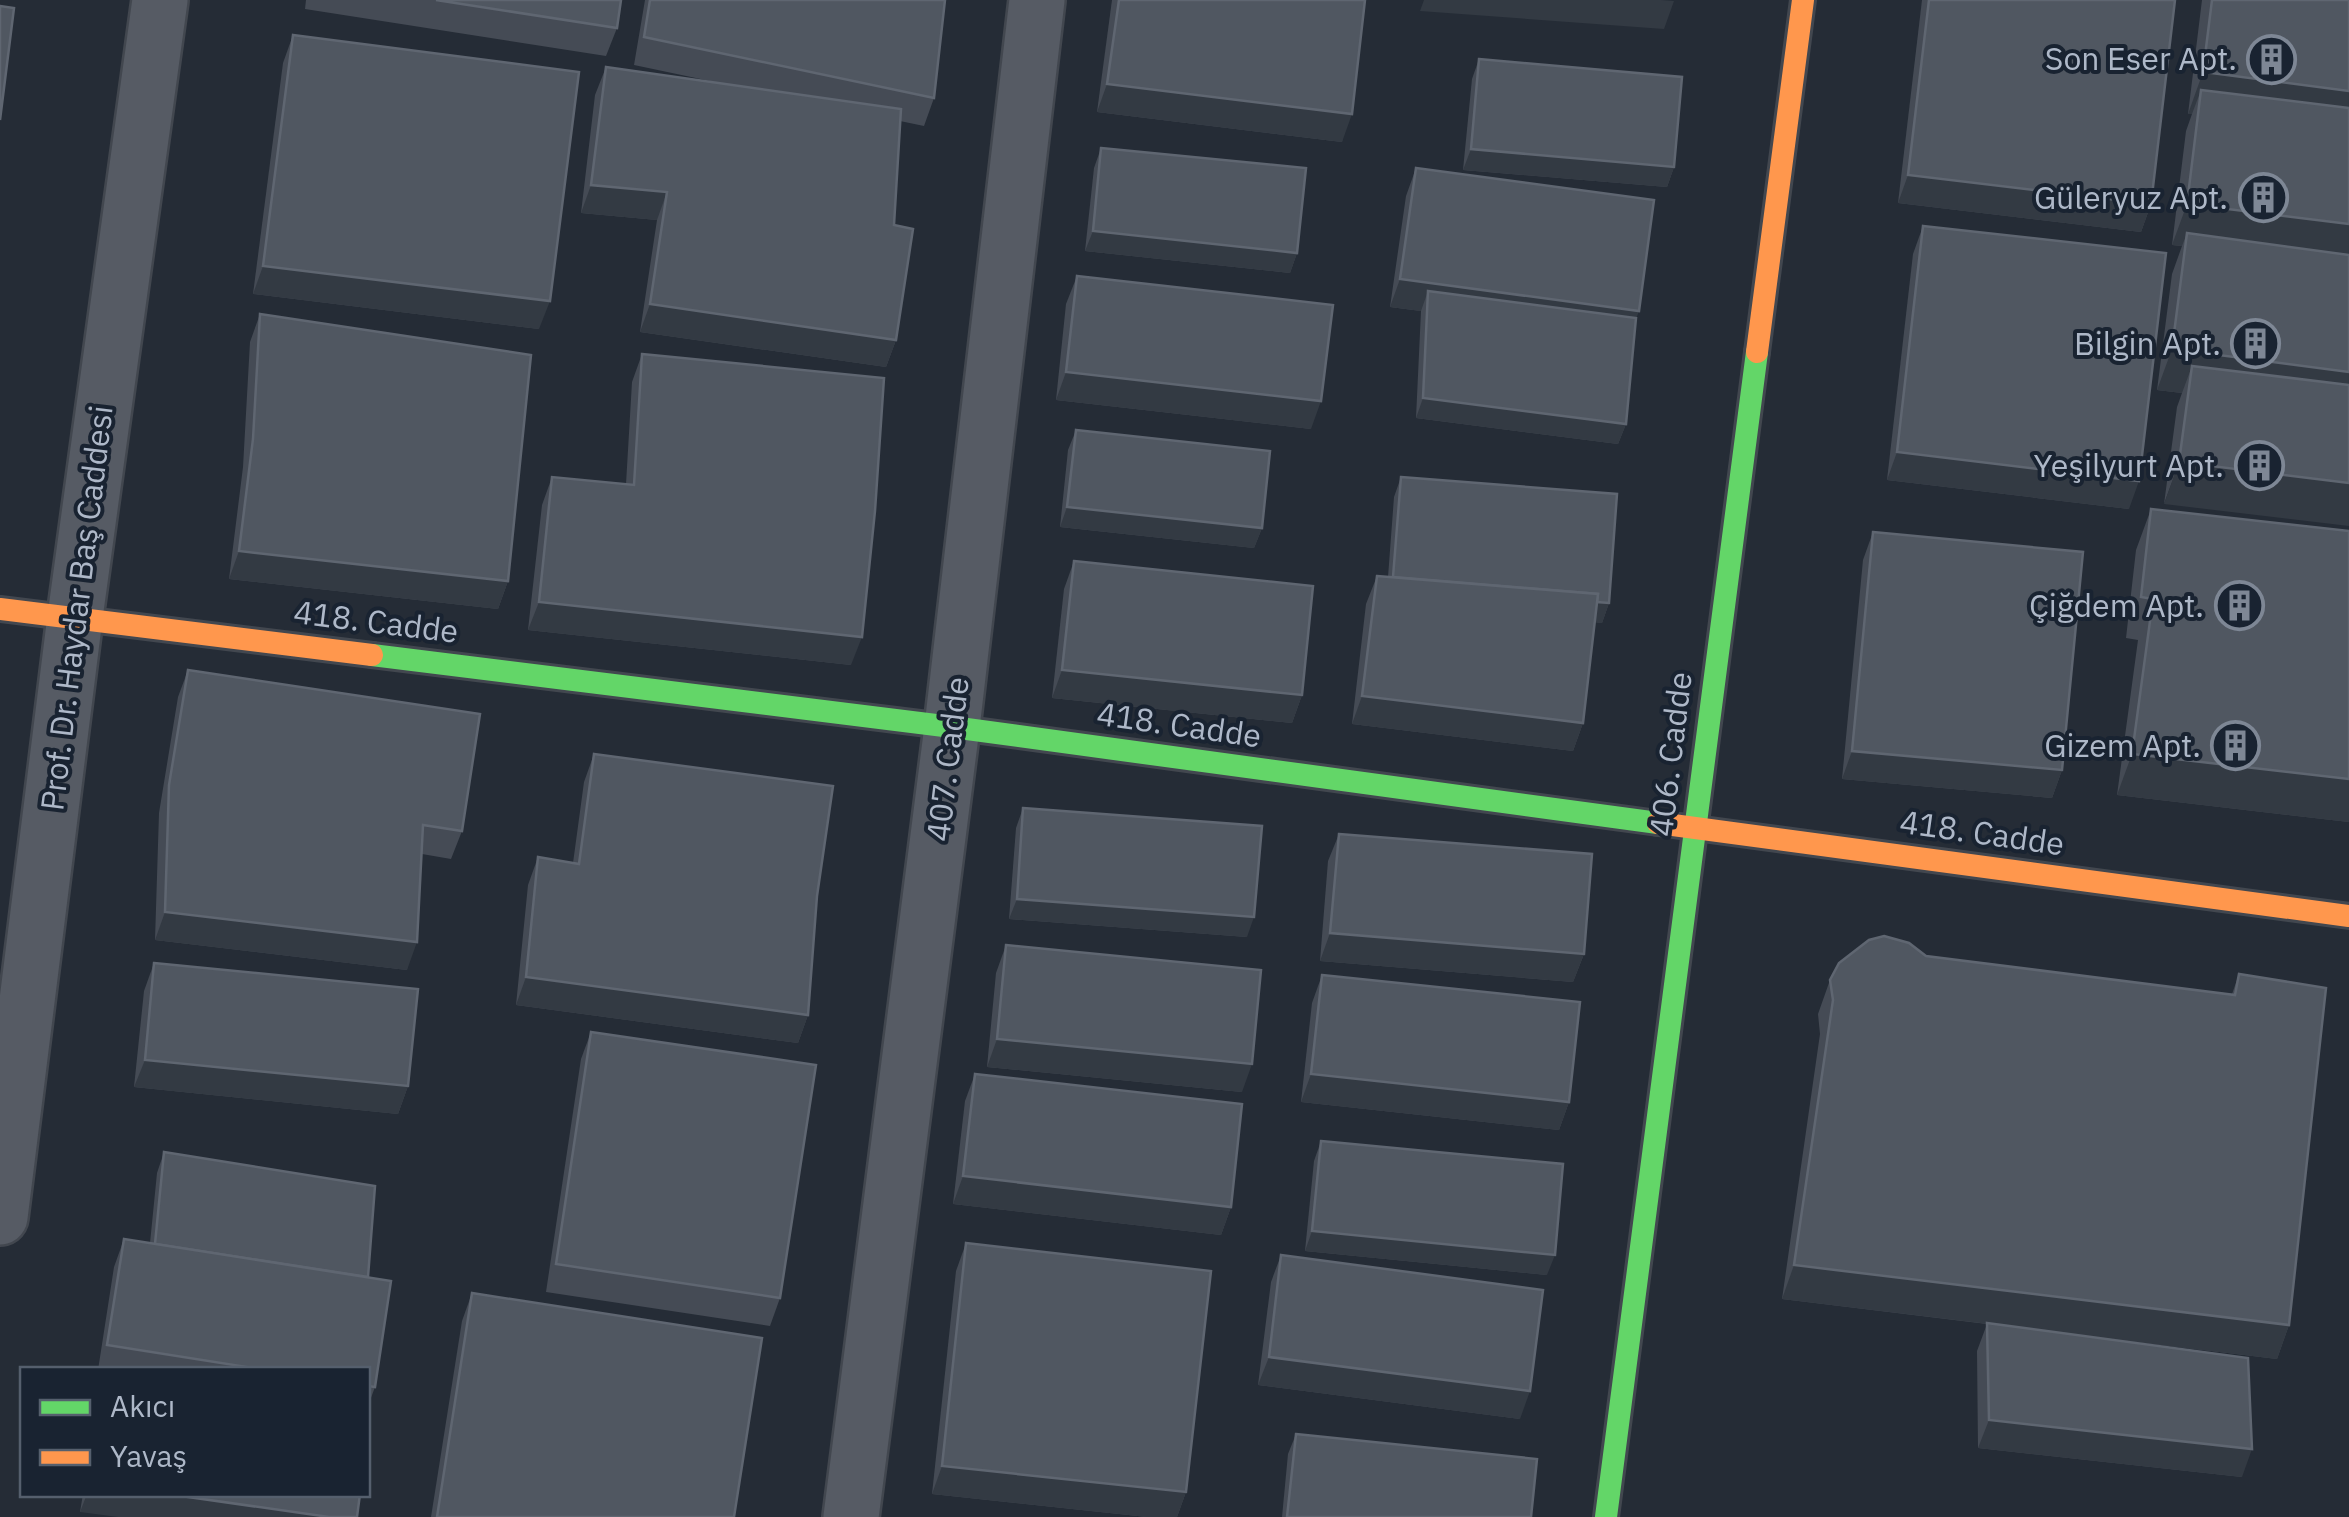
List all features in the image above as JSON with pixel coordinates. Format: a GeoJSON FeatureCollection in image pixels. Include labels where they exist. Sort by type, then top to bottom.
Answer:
{"type":"FeatureCollection","features":[{"type":"Feature","properties":{"kind":"street","name":"Prof. Dr. Haydar Baş Caddesi"},"geometry":{"type":"LineString","coordinates":[[0,1217],[75,617],[160,0]]}},
{"type":"Feature","properties":{"kind":"street","name":"407. Cadde"},"geometry":{"type":"LineString","coordinates":[[851,1517],[952,727],[1037,0]]}},
{"type":"Feature","properties":{"kind":"street","name":"406. Cadde"},"geometry":{"type":"LineString","coordinates":[[1606,1517],[1803,0]]}},
{"type":"Feature","properties":{"kind":"street","name":"418. Cadde"},"geometry":{"type":"LineString","coordinates":[[0,608],[952,727],[2349,916]]}},
{"type":"Feature","properties":{"kind":"building"},"geometry":{"type":"Polygon","coordinates":[[[436,0],[621,0],[617,28],[436,0]]]}},
{"type":"Feature","properties":{"kind":"building"},"geometry":{"type":"Polygon","coordinates":[[[650,0],[945,0],[934,98],[644,37],[650,0]]]}},
{"type":"Feature","properties":{"kind":"building"},"geometry":{"type":"Polygon","coordinates":[[[1119,0],[1365,0],[1352,114],[1107,84],[1119,0]]]}},
{"type":"Feature","properties":{"kind":"building"},"geometry":{"type":"Polygon","coordinates":[[[1929,0],[2175,0],[2151,204],[1908,175],[1929,0]]]}},
{"type":"Feature","properties":{"kind":"building","name":"Son Eser Apt."},"geometry":{"type":"Polygon","coordinates":[[[2212,0],[2349,0],[2349,91],[2203,72],[2212,0]]]}},
{"type":"Feature","properties":{"kind":"building"},"geometry":{"type":"Polygon","coordinates":[[[0,6],[14,8],[0,120],[0,6]]]}},
{"type":"Feature","properties":{"kind":"building"},"geometry":{"type":"Polygon","coordinates":[[[293,35],[579,72],[550,301],[263,266],[293,35]]]}},
{"type":"Feature","properties":{"kind":"building"},"geometry":{"type":"Polygon","coordinates":[[[1479,59],[1682,77],[1674,167],[1471,149],[1479,59]]]}},
{"type":"Feature","properties":{"kind":"building"},"geometry":{"type":"Polygon","coordinates":[[[606,67],[901,109],[894,225],[913,229],[896,340],[650,304],[667,192],[591,185],[606,67]]]}},
{"type":"Feature","properties":{"kind":"building"},"geometry":{"type":"Polygon","coordinates":[[[2201,90],[2349,108],[2349,224],[2187,204],[2201,90]]]}},
{"type":"Feature","properties":{"kind":"building"},"geometry":{"type":"Polygon","coordinates":[[[1101,148],[1306,168],[1297,253],[1093,231],[1101,148]]]}},
{"type":"Feature","properties":{"kind":"building"},"geometry":{"type":"Polygon","coordinates":[[[1416,168],[1654,200],[1639,311],[1400,279],[1416,168]]]}},
{"type":"Feature","properties":{"kind":"building"},"geometry":{"type":"Polygon","coordinates":[[[1923,226],[2166,253],[2139,481],[1897,452],[1923,226]]]}},
{"type":"Feature","properties":{"kind":"building"},"geometry":{"type":"Polygon","coordinates":[[[2187,233],[2349,255],[2349,372],[2172,349],[2187,233]]]}},
{"type":"Feature","properties":{"kind":"building"},"geometry":{"type":"Polygon","coordinates":[[[1077,276],[1333,305],[1321,401],[1066,372],[1077,276]]]}},
{"type":"Feature","properties":{"kind":"building"},"geometry":{"type":"Polygon","coordinates":[[[1428,291],[1636,318],[1626,424],[1423,398],[1428,291]]]}},
{"type":"Feature","properties":{"kind":"building"},"geometry":{"type":"Polygon","coordinates":[[[260,314],[531,355],[508,581],[239,551],[253,439],[260,314]]]}},
{"type":"Feature","properties":{"kind":"building"},"geometry":{"type":"Polygon","coordinates":[[[642,354],[884,378],[862,637],[539,602],[552,477],[634,485],[642,354]]]}},
{"type":"Feature","properties":{"kind":"building"},"geometry":{"type":"Polygon","coordinates":[[[2192,366],[2349,385],[2349,483],[2179,462],[2192,366]]]}},
{"type":"Feature","properties":{"kind":"building"},"geometry":{"type":"Polygon","coordinates":[[[1076,430],[1270,451],[1262,528],[1067,507],[1076,430]]]}},
{"type":"Feature","properties":{"kind":"building"},"geometry":{"type":"Polygon","coordinates":[[[1401,477],[1617,494],[1609,603],[1597,602],[1598,594],[1393,577],[1401,477]]]}},
{"type":"Feature","properties":{"kind":"building"},"geometry":{"type":"Polygon","coordinates":[[[2151,509],[2349,531],[2349,779],[2132,754],[2153,599],[2141,597],[2151,509]]]}},
{"type":"Feature","properties":{"kind":"building"},"geometry":{"type":"Polygon","coordinates":[[[1873,532],[2083,552],[2062,770],[1852,751],[1873,532]]]}},
{"type":"Feature","properties":{"kind":"building"},"geometry":{"type":"Polygon","coordinates":[[[1074,561],[1313,586],[1302,695],[1062,670],[1074,561]]]}},
{"type":"Feature","properties":{"kind":"building"},"geometry":{"type":"Polygon","coordinates":[[[1377,576],[1598,594],[1583,723],[1362,696],[1377,576]]]}},
{"type":"Feature","properties":{"kind":"building"},"geometry":{"type":"Polygon","coordinates":[[[188,670],[480,714],[462,831],[423,825],[417,942],[165,912],[169,785],[188,670]]]}},
{"type":"Feature","properties":{"kind":"building"},"geometry":{"type":"Polygon","coordinates":[[[594,754],[833,786],[817,896],[808,1015],[526,977],[538,857],[579,864],[594,754]]]}},
{"type":"Feature","properties":{"kind":"building"},"geometry":{"type":"Polygon","coordinates":[[[1023,808],[1262,826],[1254,917],[1017,899],[1023,808]]]}},
{"type":"Feature","properties":{"kind":"building"},"geometry":{"type":"Polygon","coordinates":[[[1339,834],[1592,854],[1584,954],[1330,933],[1339,834]]]}},
{"type":"Feature","properties":{"kind":"building"},"geometry":{"type":"Polygon","coordinates":[[[1884,936],[1909,943],[1926,956],[2235,995],[2239,974],[2326,988],[2289,1325],[1794,1265],[1833,1000],[1830,980],[1839,963],[1869,940],[1884,936]]]}},
{"type":"Feature","properties":{"kind":"building"},"geometry":{"type":"Polygon","coordinates":[[[1006,945],[1261,970],[1252,1064],[997,1039],[1006,945]]]}},
{"type":"Feature","properties":{"kind":"building"},"geometry":{"type":"Polygon","coordinates":[[[154,963],[418,989],[408,1086],[145,1060],[154,963]]]}},
{"type":"Feature","properties":{"kind":"building"},"geometry":{"type":"Polygon","coordinates":[[[1322,975],[1580,1002],[1569,1102],[1311,1074],[1322,975]]]}},
{"type":"Feature","properties":{"kind":"building"},"geometry":{"type":"Polygon","coordinates":[[[591,1032],[816,1065],[780,1298],[556,1264],[591,1032]]]}},
{"type":"Feature","properties":{"kind":"building"},"geometry":{"type":"Polygon","coordinates":[[[975,1074],[1242,1104],[1231,1207],[963,1176],[975,1074]]]}},
{"type":"Feature","properties":{"kind":"building"},"geometry":{"type":"Polygon","coordinates":[[[1321,1141],[1563,1164],[1555,1255],[1312,1231],[1321,1141]]]}},
{"type":"Feature","properties":{"kind":"building"},"geometry":{"type":"Polygon","coordinates":[[[164,1152],[375,1186],[368,1277],[155,1244],[164,1152]]]}},
{"type":"Feature","properties":{"kind":"building"},"geometry":{"type":"Polygon","coordinates":[[[124,1239],[391,1281],[375,1387],[370,1386],[370,1367],[246,1367],[107,1345],[124,1239]]]}},
{"type":"Feature","properties":{"kind":"building"},"geometry":{"type":"Polygon","coordinates":[[[966,1243],[1211,1271],[1186,1492],[942,1466],[966,1243]]]}},
{"type":"Feature","properties":{"kind":"building"},"geometry":{"type":"Polygon","coordinates":[[[1281,1255],[1543,1290],[1530,1391],[1269,1357],[1281,1255]]]}},
{"type":"Feature","properties":{"kind":"building"},"geometry":{"type":"Polygon","coordinates":[[[472,1293],[762,1338],[734,1517],[437,1517],[472,1293]]]}},
{"type":"Feature","properties":{"kind":"building"},"geometry":{"type":"Polygon","coordinates":[[[1987,1323],[2248,1358],[2252,1449],[1989,1420],[1987,1323]]]}},
{"type":"Feature","properties":{"kind":"building"},"geometry":{"type":"Polygon","coordinates":[[[1296,1434],[1537,1459],[1531,1517],[1287,1517],[1296,1434]]]}},
{"type":"Feature","properties":{"kind":"building"},"geometry":{"type":"Polygon","coordinates":[[[188,1497],[360,1497],[357,1517],[329,1517],[188,1497]]]}},
{"type":"Feature","properties":{"kind":"traffic: fast"},"geometry":{"type":"LineString","coordinates":[[1606,1517],[1757,352]]}},
{"type":"Feature","properties":{"kind":"traffic: fast"},"geometry":{"type":"LineString","coordinates":[[372,655],[952,727],[1658,823]]}},
{"type":"Feature","properties":{"kind":"traffic: slow"},"geometry":{"type":"LineString","coordinates":[[1757,352],[1803,0]]}},
{"type":"Feature","properties":{"kind":"traffic: slow"},"geometry":{"type":"LineString","coordinates":[[0,609],[372,655]]}},
{"type":"Feature","properties":{"kind":"traffic: slow"},"geometry":{"type":"LineString","coordinates":[[1658,823],[2349,916]]}},
{"type":"Feature","properties":{"kind":"place","name":"Son Eser Apt."},"geometry":{"type":"Point","coordinates":[2272,59]}},
{"type":"Feature","properties":{"kind":"place","name":"Güleryuz Apt."},"geometry":{"type":"Point","coordinates":[2263,198]}},
{"type":"Feature","properties":{"kind":"place","name":"Bilgin Apt."},"geometry":{"type":"Point","coordinates":[2256,344]}},
{"type":"Feature","properties":{"kind":"place","name":"Yeşilyurt Apt."},"geometry":{"type":"Point","coordinates":[2259,466]}},
{"type":"Feature","properties":{"kind":"place","name":"Çiğdem Apt."},"geometry":{"type":"Point","coordinates":[2239,606]}},
{"type":"Feature","properties":{"kind":"place","name":"Gizem Apt."},"geometry":{"type":"Point","coordinates":[2236,746]}}]}
